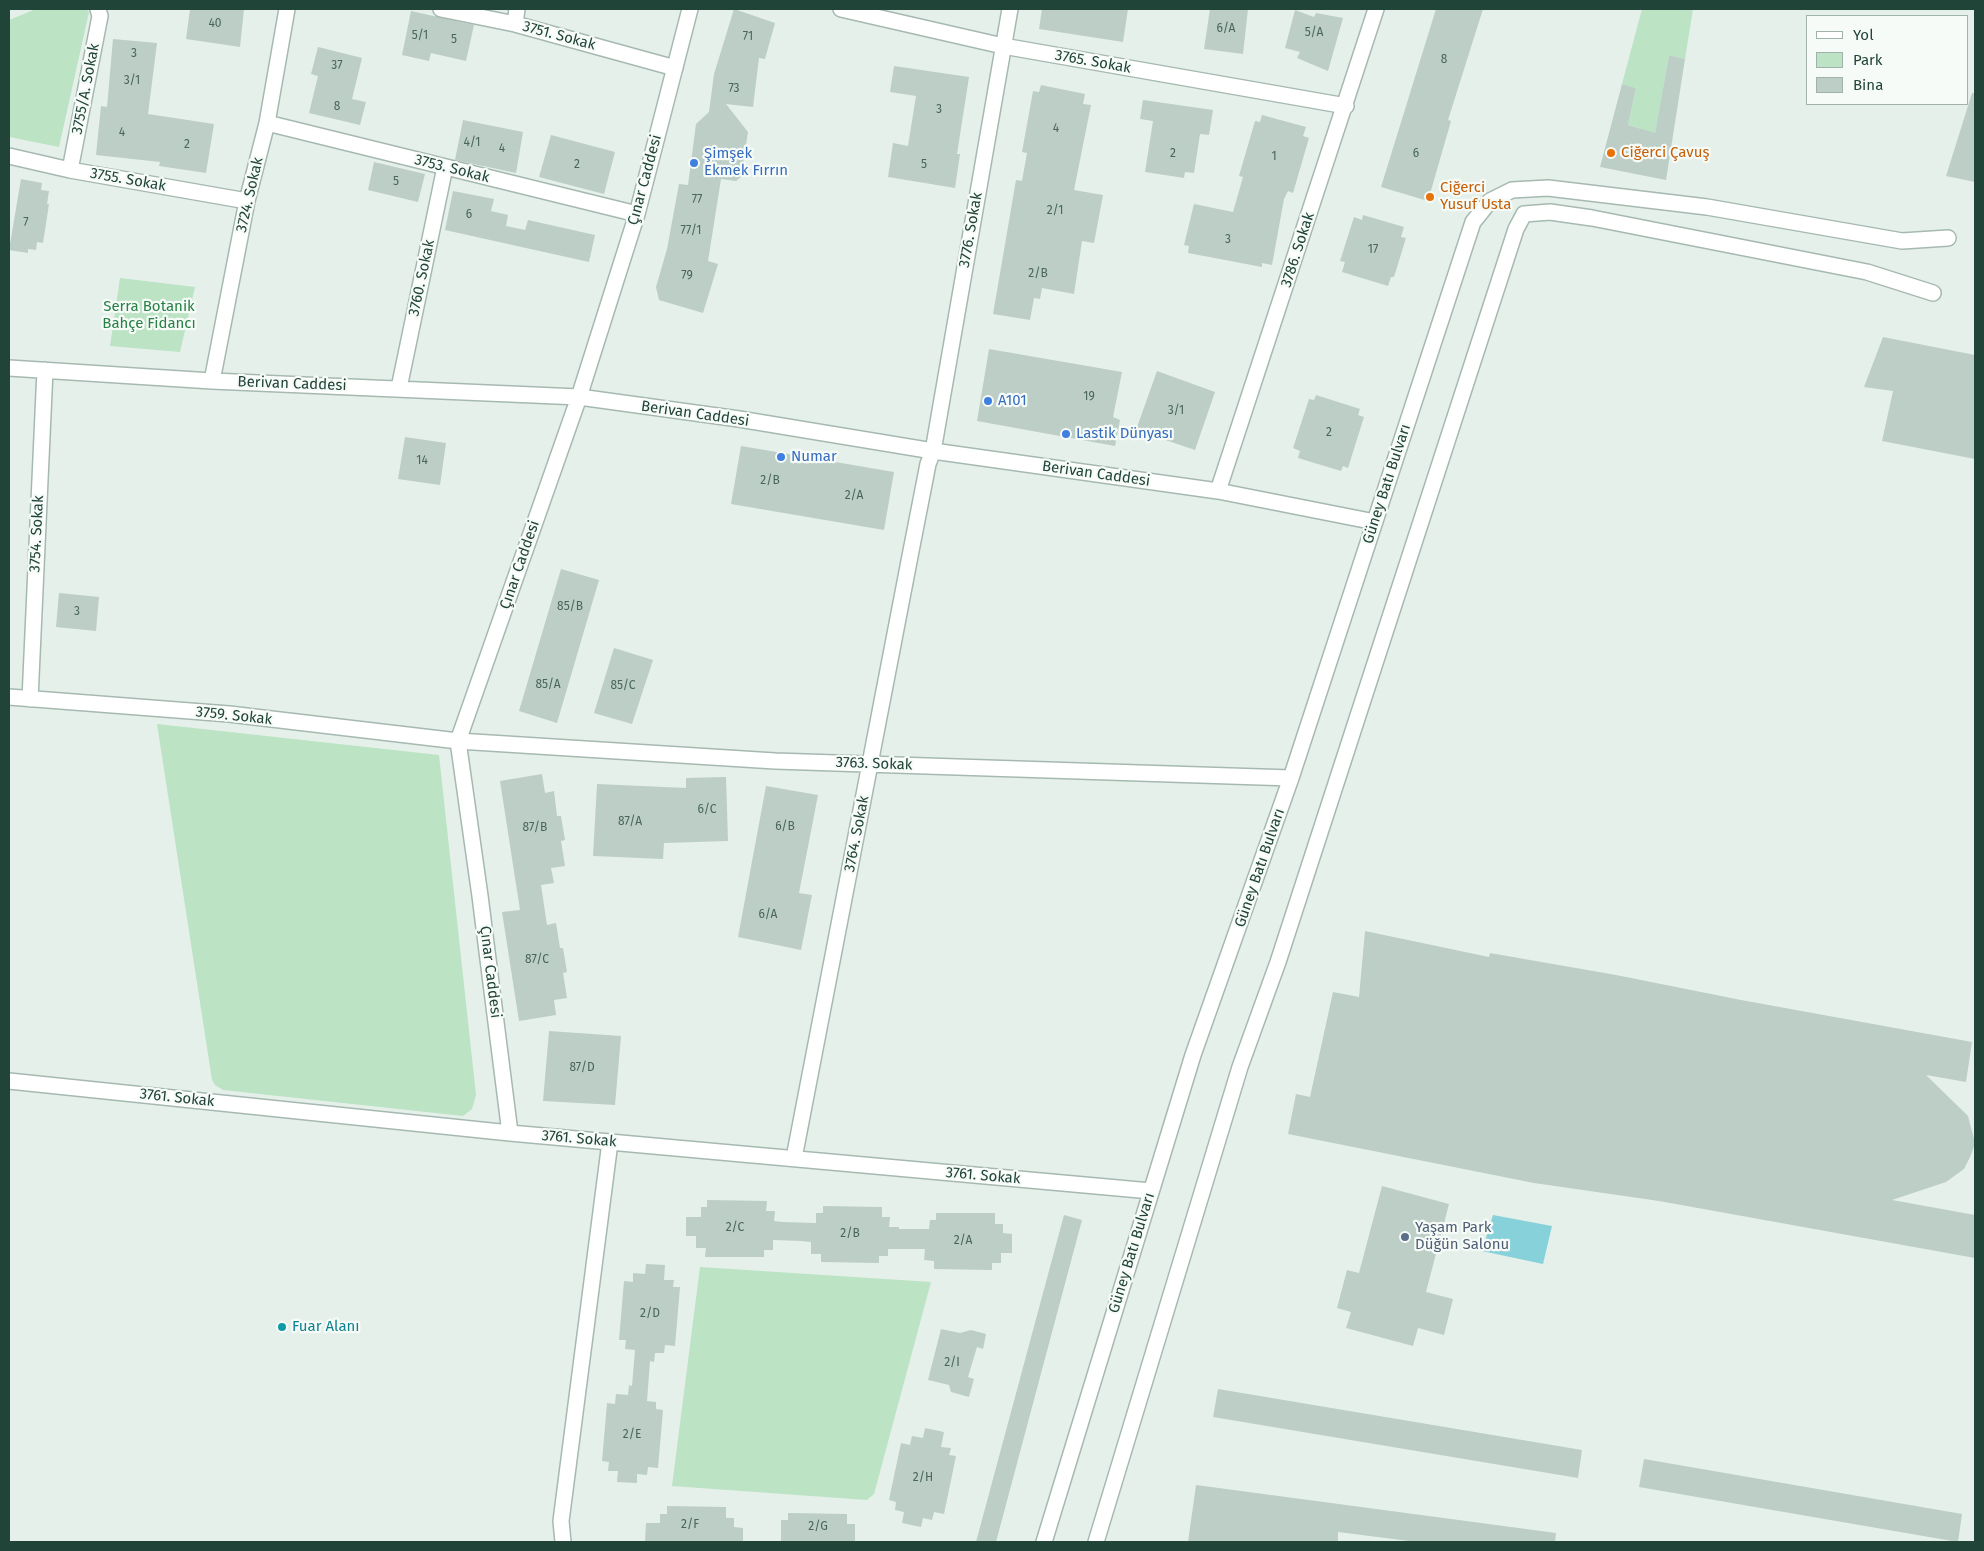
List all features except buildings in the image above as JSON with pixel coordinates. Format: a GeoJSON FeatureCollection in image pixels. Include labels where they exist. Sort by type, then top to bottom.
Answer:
{"type":"FeatureCollection","features":[{"type":"Feature","properties":{"kind":"street","name":"3755/A. Sokak"},"geometry":{"type":"LineString","coordinates":[[70,170],[100,16],[98,9]]}},
{"type":"Feature","properties":{"kind":"street","name":"3724. Sokak"},"geometry":{"type":"LineString","coordinates":[[212,381],[247,200],[267,123],[287,9]]}},
{"type":"Feature","properties":{"kind":"street","name":"3751. Sokak"},"geometry":{"type":"LineString","coordinates":[[441,9],[514,24],[675,68]]}},
{"type":"Feature","properties":{"kind":"street"},"geometry":{"type":"LineString","coordinates":[[514,24],[518,9]]}},
{"type":"Feature","properties":{"kind":"street","name":"Çınar Caddesi"},"geometry":{"type":"LineString","coordinates":[[510,1132],[458,741],[579,397],[637,214],[690,9]]}},
{"type":"Feature","properties":{"kind":"street","name":"3765. Sokak"},"geometry":{"type":"LineString","coordinates":[[841,9],[1002,46],[1346,106]]}},
{"type":"Feature","properties":{"kind":"street","name":"3776. Sokak"},"geometry":{"type":"LineString","coordinates":[[933,451],[1002,46],[1010,9]]}},
{"type":"Feature","properties":{"kind":"street","name":"3786. Sokak"},"geometry":{"type":"LineString","coordinates":[[1218,491],[1346,106],[1376,9]]}},
{"type":"Feature","properties":{"kind":"street","name":"3753. Sokak"},"geometry":{"type":"LineString","coordinates":[[267,123],[637,214]]}},
{"type":"Feature","properties":{"kind":"street","name":"3755. Sokak"},"geometry":{"type":"LineString","coordinates":[[9,156],[70,170],[247,200]]}},
{"type":"Feature","properties":{"kind":"street","name":"3760. Sokak"},"geometry":{"type":"LineString","coordinates":[[399,388],[445,168]]}},
{"type":"Feature","properties":{"kind":"street","name":"Güney Batı Bulvarı"},"geometry":{"type":"LineString","coordinates":[[1044,1542],[1193,1055],[1291,778],[1473,222],[1490,201],[1512,190],[1548,188],[1708,207],[1902,241],[1948,238]]}},
{"type":"Feature","properties":{"kind":"street"},"geometry":{"type":"LineString","coordinates":[[1096,1542],[1240,1067],[1278,962],[1516,229],[1524,214],[1550,212],[1592,218],[1867,272],[1933,294]]}},
{"type":"Feature","properties":{"kind":"street","name":"Berivan Caddesi"},"geometry":{"type":"LineString","coordinates":[[9,368],[212,381],[579,397],[739,419],[933,451],[1218,491],[1375,522]]}},
{"type":"Feature","properties":{"kind":"street","name":"3754. Sokak"},"geometry":{"type":"LineString","coordinates":[[30,699],[45,370]]}},
{"type":"Feature","properties":{"kind":"street","name":"3764. Sokak"},"geometry":{"type":"LineString","coordinates":[[794,1158],[871,764],[910,551],[928,464],[933,451]]}},
{"type":"Feature","properties":{"kind":"street","name":"3759. Sokak"},"geometry":{"type":"LineString","coordinates":[[9,697],[229,714],[458,741]]}},
{"type":"Feature","properties":{"kind":"street","name":"3763. Sokak"},"geometry":{"type":"LineString","coordinates":[[458,741],[775,761],[1291,778]]}},
{"type":"Feature","properties":{"kind":"street","name":"3761. Sokak"},"geometry":{"type":"LineString","coordinates":[[9,1081],[610,1142],[1151,1191]]}},
{"type":"Feature","properties":{"kind":"street"},"geometry":{"type":"LineString","coordinates":[[564,1542],[561,1521],[610,1142]]}},
{"type":"Feature","properties":{"kind":"green space"},"geometry":{"type":"Polygon","coordinates":[[[36,9],[86,9],[89,12],[59,147],[9,137],[9,20],[36,9]]]}},
{"type":"Feature","properties":{"kind":"green space"},"geometry":{"type":"Polygon","coordinates":[[[1642,9],[1693,9],[1685,59],[1669,55],[1654,139],[1639,128],[1628,125],[1636,88],[1622,84],[1642,9]]]}},
{"type":"Feature","properties":{"kind":"green space","name":"Serra Botanik Bahçe Fidancı"},"geometry":{"type":"Polygon","coordinates":[[[120,278],[195,287],[180,352],[110,346],[120,278]]]}},
{"type":"Feature","properties":{"kind":"green space"},"geometry":{"type":"Polygon","coordinates":[[[157,724],[439,755],[476,1095],[472,1109],[463,1116],[223,1090],[215,1085],[212,1080],[157,724]]]}},
{"type":"Feature","properties":{"kind":"green space"},"geometry":{"type":"Polygon","coordinates":[[[700,1267],[931,1282],[874,1494],[867,1500],[672,1486],[700,1267]]]}},
{"type":"Feature","properties":{"kind":"water"},"geometry":{"type":"Polygon","coordinates":[[[1493,1215],[1552,1226],[1543,1264],[1482,1251],[1493,1215]]]}},
{"type":"Feature","properties":{"kind":"place","name":"Ciğerci Çavuş"},"geometry":{"type":"Point","coordinates":[1611,153]}},
{"type":"Feature","properties":{"kind":"place","name":"Şimşek Ekmek Fırrın"},"geometry":{"type":"Point","coordinates":[694,163]}},
{"type":"Feature","properties":{"kind":"place","name":"Ciğerci Yusuf Usta"},"geometry":{"type":"Point","coordinates":[1430,197]}},
{"type":"Feature","properties":{"kind":"place","name":"A101"},"geometry":{"type":"Point","coordinates":[988,401]}},
{"type":"Feature","properties":{"kind":"place","name":"Lastik Dünyası"},"geometry":{"type":"Point","coordinates":[1066,434]}},
{"type":"Feature","properties":{"kind":"place","name":"Numar"},"geometry":{"type":"Point","coordinates":[781,457]}},
{"type":"Feature","properties":{"kind":"place","name":"Yaşam Park Düğün Salonu"},"geometry":{"type":"Point","coordinates":[1405,1237]}},
{"type":"Feature","properties":{"kind":"place","name":"Fuar Alanı"},"geometry":{"type":"Point","coordinates":[282,1327]}}]}
